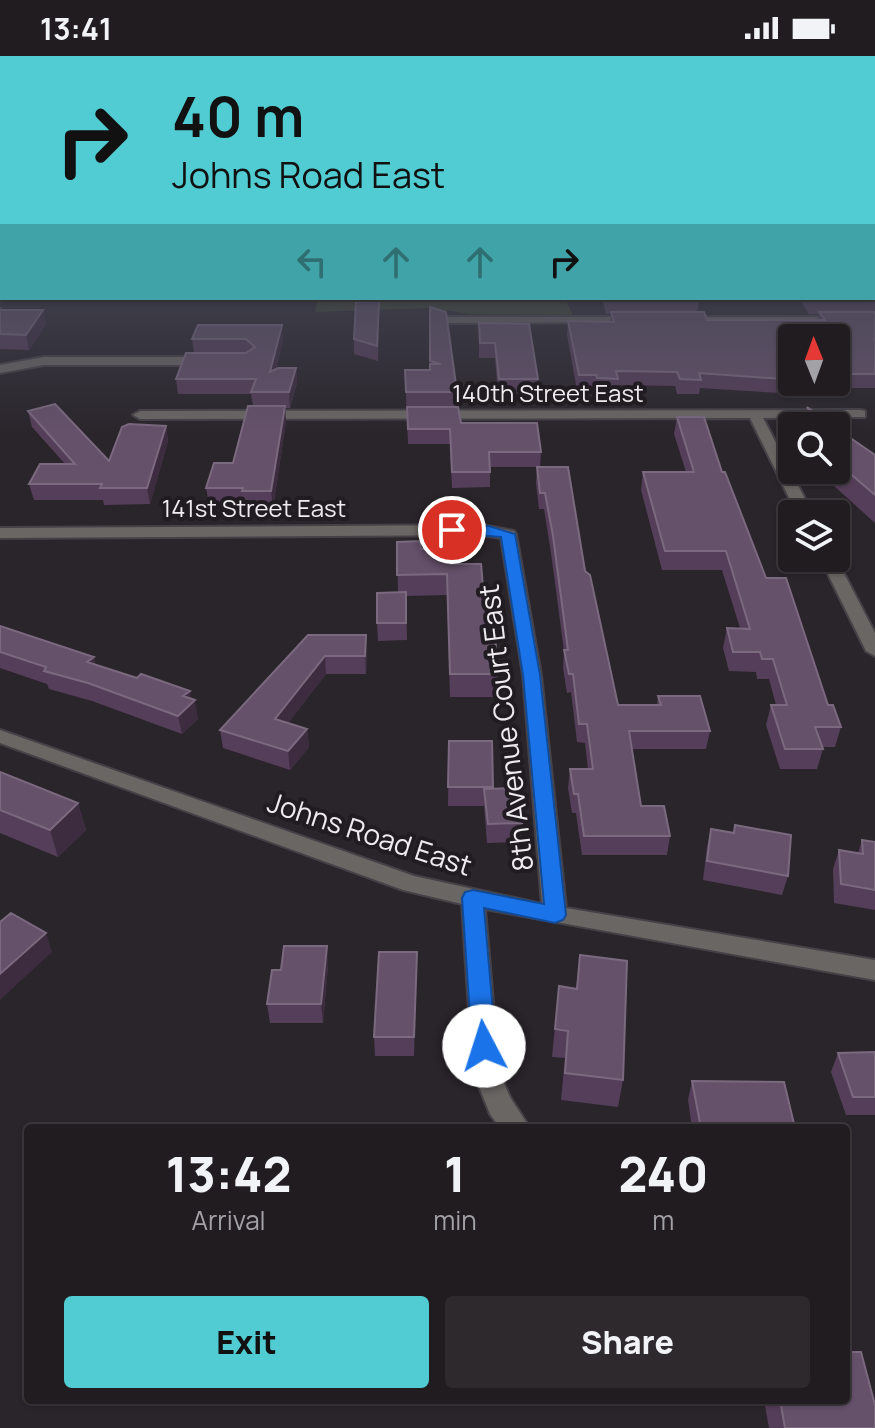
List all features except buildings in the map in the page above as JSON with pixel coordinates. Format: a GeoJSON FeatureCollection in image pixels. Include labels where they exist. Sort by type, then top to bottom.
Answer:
{"type":"FeatureCollection","features":[{"type":"Feature","properties":{"kind":"street"},"geometry":{"type":"LineString","coordinates":[[667,320],[755,315],[875,320]]}},
{"type":"Feature","properties":{"kind":"street"},"geometry":{"type":"LineString","coordinates":[[439,320],[652,320]]}},
{"type":"Feature","properties":{"kind":"street"},"geometry":{"type":"LineString","coordinates":[[0,369],[44,361],[217,361]]}},
{"type":"Feature","properties":{"kind":"street","name":"140th Street East"},"geometry":{"type":"LineString","coordinates":[[140,415],[860,414]]}},
{"type":"Feature","properties":{"kind":"street"},"geometry":{"type":"LineString","coordinates":[[755,415],[798,500]]}},
{"type":"Feature","properties":{"kind":"street","name":"141st Street East"},"geometry":{"type":"LineString","coordinates":[[0,533],[482,530],[508,534]]}},
{"type":"Feature","properties":{"kind":"street","name":"8th Avenue Court East"},"geometry":{"type":"LineString","coordinates":[[508,534],[532,675],[555,915]]}},
{"type":"Feature","properties":{"kind":"street"},"geometry":{"type":"LineString","coordinates":[[835,572],[875,651]]}},
{"type":"Feature","properties":{"kind":"street","name":"Johns Road East"},"geometry":{"type":"LineString","coordinates":[[0,736],[374,872],[473,898],[555,915],[875,970]]}},
{"type":"Feature","properties":{"kind":"street"},"geometry":{"type":"LineString","coordinates":[[473,898],[486,1072],[500,1105],[513,1124]]}},
{"type":"Feature","properties":{"kind":"green space"},"geometry":{"type":"Polygon","coordinates":[[[316,307],[569,307],[573,315],[469,314],[432,308],[315,312],[316,307]]]}},
{"type":"Feature","properties":{"kind":"route"},"geometry":{"type":"LineString","coordinates":[[452,530],[489,530],[508,534],[532,675],[555,915],[473,898],[484,1046]]}}]}
